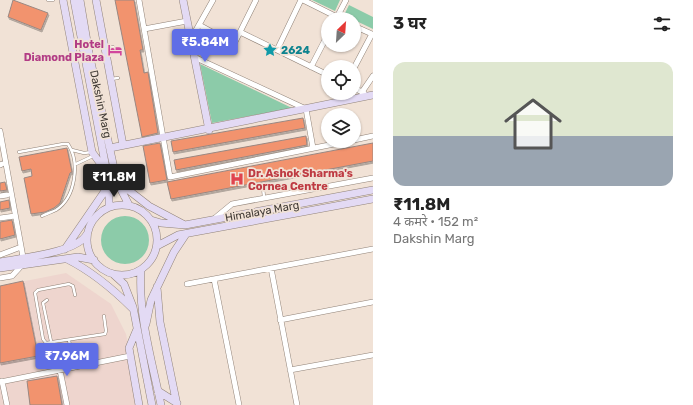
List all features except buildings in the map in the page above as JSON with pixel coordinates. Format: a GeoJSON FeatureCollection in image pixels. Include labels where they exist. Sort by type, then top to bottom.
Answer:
{"type":"FeatureCollection","features":[{"type":"Feature","properties":{"kind":"main road"},"geometry":{"type":"LineString","coordinates":[[63,0],[94,153],[100,163],[104,162]]}},
{"type":"Feature","properties":{"kind":"main road","name":"Dakshin Marg"},"geometry":{"type":"LineString","coordinates":[[74,0],[109,184],[109,207]]}},
{"type":"Feature","properties":{"kind":"main road","name":"Dakshin Marg"},"geometry":{"type":"LineString","coordinates":[[80,0],[89,53],[117,182],[129,206]]}},
{"type":"Feature","properties":{"kind":"main road"},"geometry":{"type":"LineString","coordinates":[[96,0],[105,48],[114,79],[123,146]]}},
{"type":"Feature","properties":{"kind":"main road"},"geometry":{"type":"LineString","coordinates":[[182,0],[209,130]]}},
{"type":"Feature","properties":{"kind":"main road"},"geometry":{"type":"LineString","coordinates":[[110,148],[209,130],[372,96]]}},
{"type":"Feature","properties":{"kind":"main road"},"geometry":{"type":"LineString","coordinates":[[117,182],[149,206],[185,224]]}},
{"type":"Feature","properties":{"kind":"main road"},"geometry":{"type":"LineString","coordinates":[[65,249],[109,184]]}},
{"type":"Feature","properties":{"kind":"main road","name":"Himalaya Marg"},"geometry":{"type":"LineString","coordinates":[[151,220],[161,223],[185,224],[373,190]]}},
{"type":"Feature","properties":{"kind":"main road","name":"Himalaya Marg"},"geometry":{"type":"LineString","coordinates":[[157,246],[167,239],[186,234],[373,199]]}},
{"type":"Feature","properties":{"kind":"main road"},"geometry":{"type":"LineString","coordinates":[[0,268],[23,260],[65,249],[84,240],[95,217],[109,207],[129,206],[145,213],[151,220],[156,233],[157,246],[148,263],[141,270],[132,274],[112,273]]}},
{"type":"Feature","properties":{"kind":"main road"},"geometry":{"type":"LineString","coordinates":[[88,233],[87,242],[94,260],[124,284],[133,310],[152,405]]}},
{"type":"Feature","properties":{"kind":"main road"},"geometry":{"type":"LineString","coordinates":[[146,328],[151,300],[174,252],[186,234]]}},
{"type":"Feature","properties":{"kind":"main road"},"geometry":{"type":"LineString","coordinates":[[0,262],[78,257],[94,260]]}},
{"type":"Feature","properties":{"kind":"main road"},"geometry":{"type":"LineString","coordinates":[[66,258],[80,266],[124,300],[133,310]]}},
{"type":"Feature","properties":{"kind":"main road"},"geometry":{"type":"LineString","coordinates":[[141,270],[139,291],[161,405]]}},
{"type":"Feature","properties":{"kind":"main road"},"geometry":{"type":"LineString","coordinates":[[157,287],[160,322],[177,404]]}},
{"type":"Feature","properties":{"kind":"main road"},"geometry":{"type":"LineString","coordinates":[[137,329],[131,341],[130,356],[139,405]]}},
{"type":"Feature","properties":{"kind":"main road"},"geometry":{"type":"LineString","coordinates":[[158,391],[177,404]]}},
{"type":"Feature","properties":{"kind":"street"},"geometry":{"type":"LineString","coordinates":[[139,0],[170,177],[321,146]]}},
{"type":"Feature","properties":{"kind":"street"},"geometry":{"type":"LineString","coordinates":[[191,40],[213,0]]}},
{"type":"Feature","properties":{"kind":"street"},"geometry":{"type":"LineString","coordinates":[[199,26],[234,44],[256,0]]}},
{"type":"Feature","properties":{"kind":"street"},"geometry":{"type":"LineString","coordinates":[[277,50],[302,0],[326,12]]}},
{"type":"Feature","properties":{"kind":"street"},"geometry":{"type":"LineString","coordinates":[[341,12],[346,0]]}},
{"type":"Feature","properties":{"kind":"street"},"geometry":{"type":"LineString","coordinates":[[144,29],[187,21]]}},
{"type":"Feature","properties":{"kind":"street"},"geometry":{"type":"LineString","coordinates":[[358,60],[372,34],[361,29]]}},
{"type":"Feature","properties":{"kind":"street"},"geometry":{"type":"LineString","coordinates":[[240,32],[321,72]]}},
{"type":"Feature","properties":{"kind":"street"},"geometry":{"type":"LineString","coordinates":[[311,67],[321,48]]}},
{"type":"Feature","properties":{"kind":"street"},"geometry":{"type":"LineString","coordinates":[[194,57],[306,109],[313,148]]}},
{"type":"Feature","properties":{"kind":"street"},"geometry":{"type":"LineString","coordinates":[[372,96],[362,92],[373,76]]}},
{"type":"Feature","properties":{"kind":"street"},"geometry":{"type":"LineString","coordinates":[[0,130],[23,260],[12,276],[0,278]]}},
{"type":"Feature","properties":{"kind":"street"},"geometry":{"type":"LineString","coordinates":[[361,139],[373,136]]}},
{"type":"Feature","properties":{"kind":"street"},"geometry":{"type":"LineString","coordinates":[[214,219],[232,204],[373,178]]}},
{"type":"Feature","properties":{"kind":"street"},"geometry":{"type":"LineString","coordinates":[[0,196],[7,195]]}},
{"type":"Feature","properties":{"kind":"street"},"geometry":{"type":"LineString","coordinates":[[0,218],[16,216]]}},
{"type":"Feature","properties":{"kind":"street"},"geometry":{"type":"LineString","coordinates":[[0,255],[21,247]]}},
{"type":"Feature","properties":{"kind":"street"},"geometry":{"type":"LineString","coordinates":[[187,284],[373,249]]}},
{"type":"Feature","properties":{"kind":"street"},"geometry":{"type":"LineString","coordinates":[[271,268],[296,405]]}},
{"type":"Feature","properties":{"kind":"street"},"geometry":{"type":"LineString","coordinates":[[214,279],[240,405]]}},
{"type":"Feature","properties":{"kind":"street"},"geometry":{"type":"LineString","coordinates":[[280,320],[373,302]]}},
{"type":"Feature","properties":{"kind":"street"},"geometry":{"type":"LineString","coordinates":[[290,370],[373,355]]}},
{"type":"Feature","properties":{"kind":"street"},"geometry":{"type":"LineString","coordinates":[[7,405],[1,381],[130,356]]}},
{"type":"Feature","properties":{"kind":"street"},"geometry":{"type":"LineString","coordinates":[[59,370],[67,405]]}},
{"type":"Feature","properties":{"kind":"lane"},"geometry":{"type":"LineString","coordinates":[[48,0],[53,0]]}},
{"type":"Feature","properties":{"kind":"lane"},"geometry":{"type":"LineString","coordinates":[[105,48],[113,47]]}},
{"type":"Feature","properties":{"kind":"lane"},"geometry":{"type":"LineString","coordinates":[[19,152],[63,144],[68,144],[72,150],[76,164],[73,180],[66,198],[57,209],[42,216]]}},
{"type":"Feature","properties":{"kind":"lane"},"geometry":{"type":"LineString","coordinates":[[72,150],[84,153],[94,153]]}},
{"type":"Feature","properties":{"kind":"lane"},"geometry":{"type":"LineString","coordinates":[[76,164],[94,153]]}},
{"type":"Feature","properties":{"kind":"lane"},"geometry":{"type":"LineString","coordinates":[[263,188],[264,198]]}},
{"type":"Feature","properties":{"kind":"lane"},"geometry":{"type":"LineString","coordinates":[[75,295],[73,286],[69,284],[38,290],[35,294],[44,341],[52,343],[105,334],[104,316]]}},
{"type":"Feature","properties":{"kind":"lane"},"geometry":{"type":"LineString","coordinates":[[47,300],[43,302],[59,370]]}},
{"type":"Feature","properties":{"kind":"lane"},"geometry":{"type":"LineString","coordinates":[[69,340],[74,367]]}},
{"type":"Feature","properties":{"kind":"shaded area"},"geometry":{"type":"Polygon","coordinates":[[[66,273],[111,304],[126,334],[140,405],[0,405],[0,286],[66,273]]]}},
{"type":"Feature","properties":{"kind":"green space"},"geometry":{"type":"Polygon","coordinates":[[[312,0],[340,0],[335,11],[312,0]]]}},
{"type":"Feature","properties":{"kind":"green space"},"geometry":{"type":"Polygon","coordinates":[[[349,5],[373,17],[373,29],[361,23],[361,12],[346,12],[349,5]]]}},
{"type":"Feature","properties":{"kind":"green space"},"geometry":{"type":"Polygon","coordinates":[[[200,64],[292,108],[212,123],[200,64]]]}},
{"type":"Feature","properties":{"kind":"green space"},"geometry":{"type":"Polygon","coordinates":[[[120,216],[130,216],[139,220],[145,226],[148,231],[148,249],[139,260],[130,264],[120,264],[111,260],[105,254],[101,245],[101,235],[105,226],[111,220],[120,216]]]}},
{"type":"Feature","properties":{"kind":"place","name":"Hotel Diamond Plaza"},"geometry":{"type":"Point","coordinates":[115,50]}},
{"type":"Feature","properties":{"kind":"place","name":"2624"},"geometry":{"type":"Point","coordinates":[270,50]}},
{"type":"Feature","properties":{"kind":"place","name":"Dr. Ashok Sharma's Cornea Centre"},"geometry":{"type":"Point","coordinates":[237,179]}}]}
